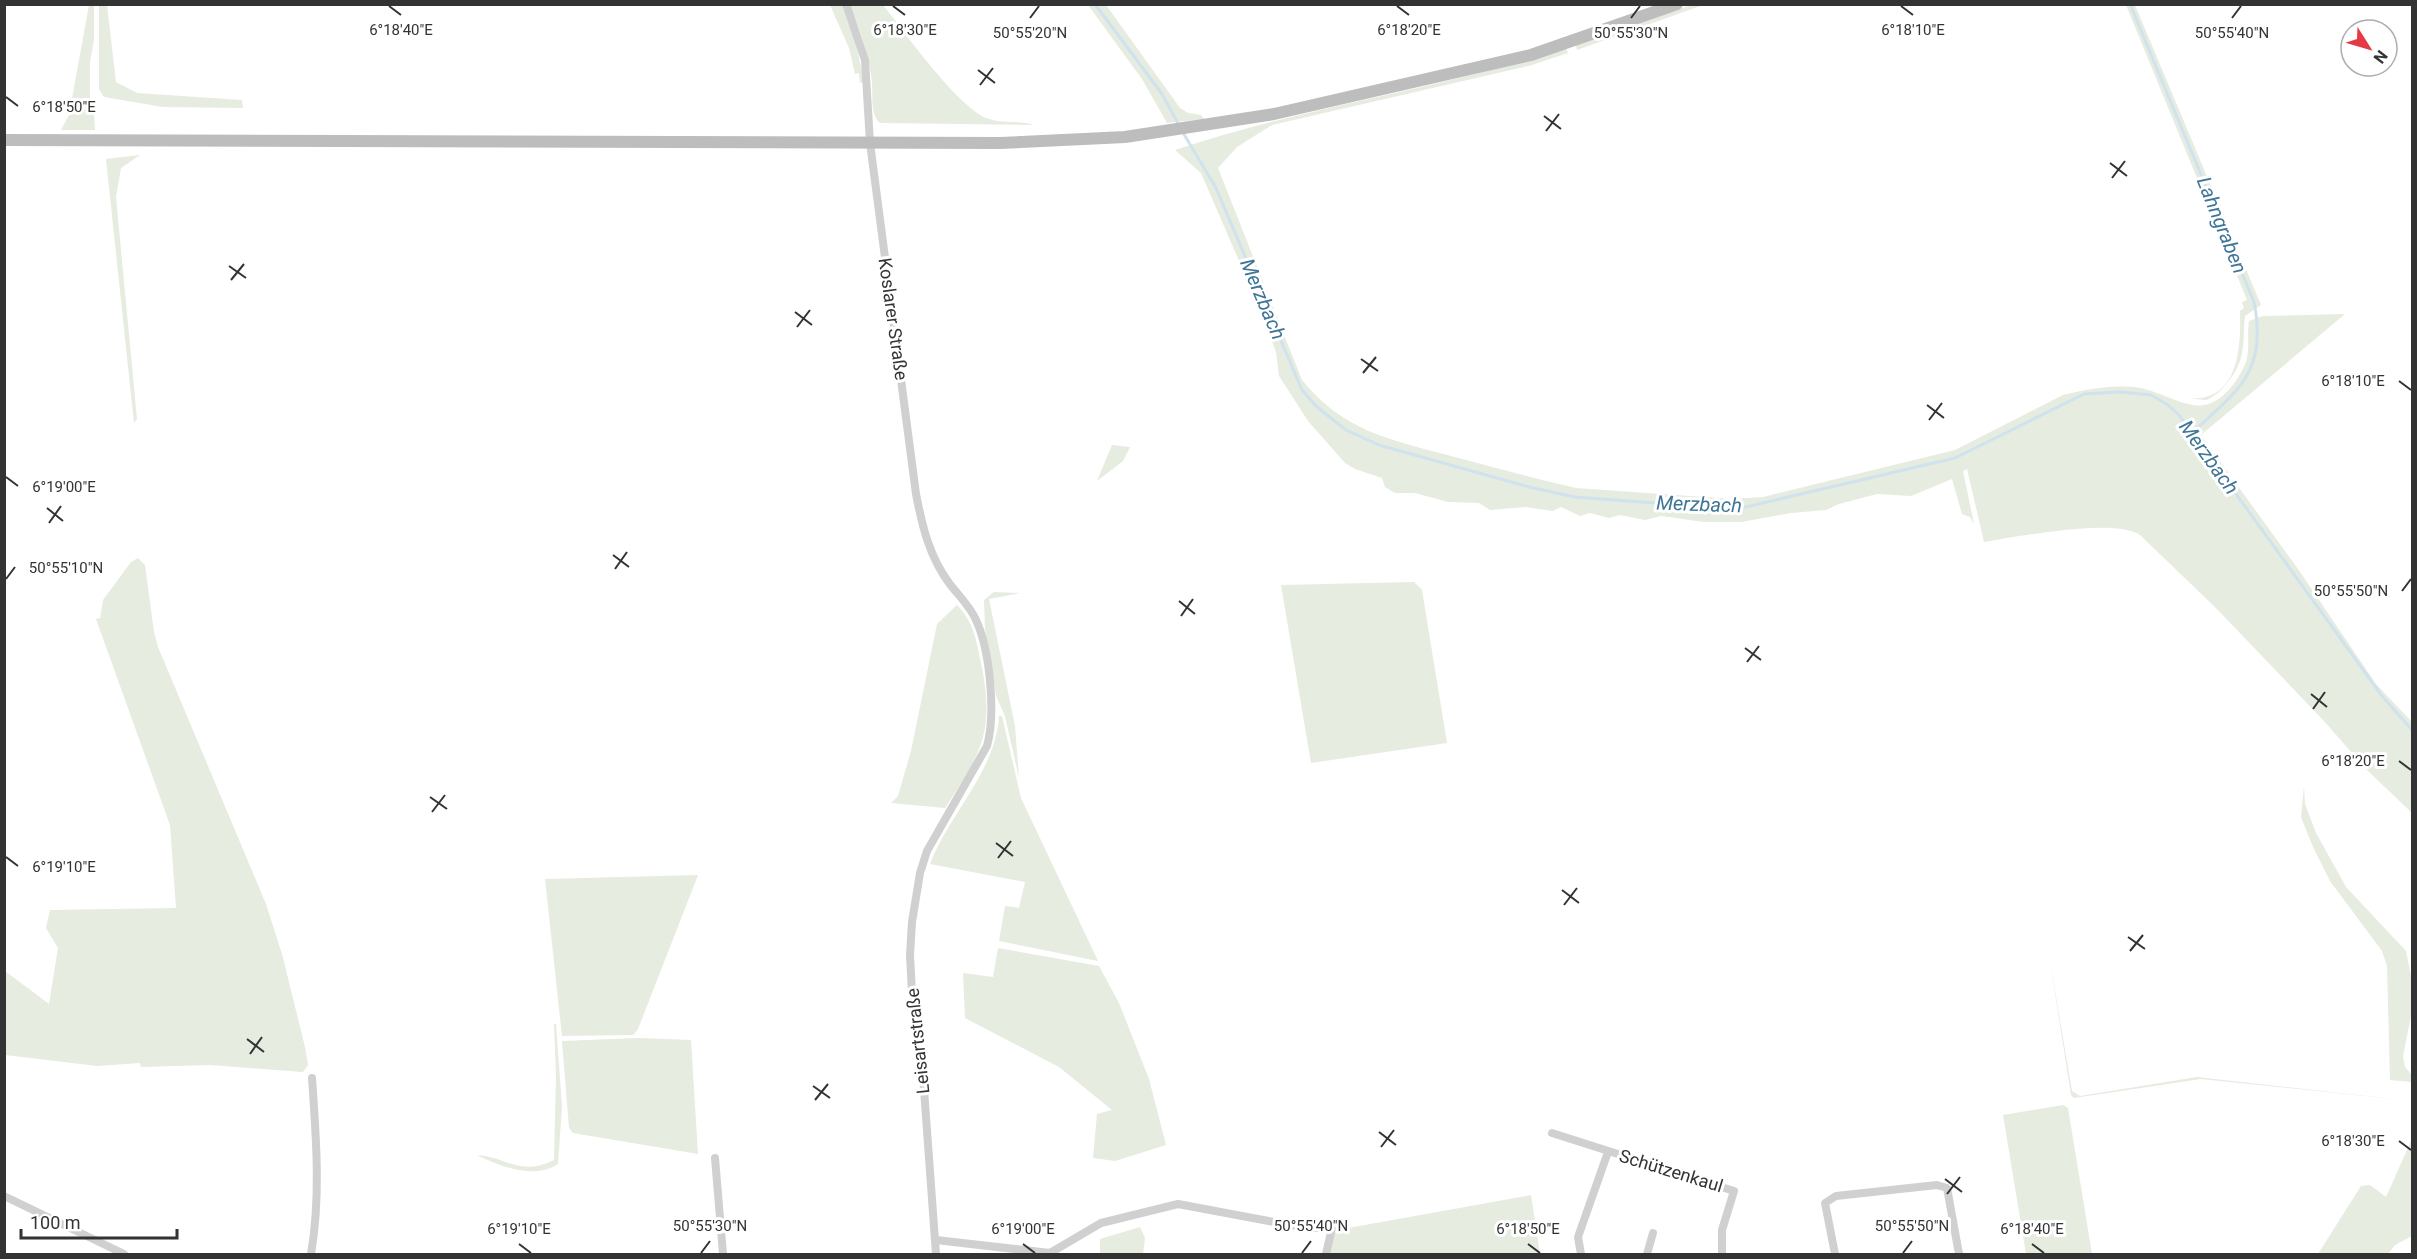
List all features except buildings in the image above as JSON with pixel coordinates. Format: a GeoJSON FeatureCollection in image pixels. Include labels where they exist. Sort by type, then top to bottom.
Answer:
{"type":"FeatureCollection","features":[{"type":"Feature","properties":{"kind":"main road"},"geometry":{"type":"LineString","coordinates":[[4,140],[870,143],[1053,141],[1170,131],[1274,114],[1512,60],[1604,31],[1677,4]]}},
{"type":"Feature","properties":{"kind":"street","name":"Koslarer Straße"},"geometry":{"type":"LineString","coordinates":[[846,4],[865,60],[870,143],[916,494],[924,532],[943,573],[977,621]]}},
{"type":"Feature","properties":{"kind":"street","name":"Leisartstraße"},"geometry":{"type":"LineString","coordinates":[[936,1254],[910,955],[920,873],[938,831],[979,763],[992,727],[992,696],[977,621]]}},
{"type":"Feature","properties":{"kind":"street"},"geometry":{"type":"LineString","coordinates":[[311,1254],[317,1155],[312,1078]]}},
{"type":"Feature","properties":{"kind":"street","name":"Schützenkaul"},"geometry":{"type":"LineString","coordinates":[[1552,1133],[1734,1191],[1722,1230],[1722,1254]]}},
{"type":"Feature","properties":{"kind":"street","name":"Schützenkaul"},"geometry":{"type":"LineString","coordinates":[[1581,1254],[1578,1237],[1608,1152]]}},
{"type":"Feature","properties":{"kind":"street"},"geometry":{"type":"LineString","coordinates":[[715,1158],[723,1254]]}},
{"type":"Feature","properties":{"kind":"street"},"geometry":{"type":"LineString","coordinates":[[1835,1254],[1825,1203],[1836,1196],[1937,1185],[1947,1188],[1951,1198],[1959,1254]]}},
{"type":"Feature","properties":{"kind":"street"},"geometry":{"type":"LineString","coordinates":[[4,1196],[124,1254]]}},
{"type":"Feature","properties":{"kind":"street"},"geometry":{"type":"LineString","coordinates":[[936,1240],[1050,1254],[1101,1223],[1178,1204],[1306,1228],[1332,1228],[1326,1254]]}},
{"type":"Feature","properties":{"kind":"street"},"geometry":{"type":"LineString","coordinates":[[1647,1254],[1653,1233]]}},
{"type":"Feature","properties":{"kind":"shaded area"},"geometry":{"type":"Polygon","coordinates":[[[89,5],[94,5],[90,101],[94,111],[95,130],[61,130],[69,115],[89,5]]]}},
{"type":"Feature","properties":{"kind":"shaded area"},"geometry":{"type":"Polygon","coordinates":[[[99,5],[107,5],[116,82],[137,93],[242,100],[243,108],[163,107],[104,97],[99,89],[99,5]]]}},
{"type":"Feature","properties":{"kind":"shaded area"},"geometry":{"type":"Polygon","coordinates":[[[830,5],[842,5],[856,43],[864,82],[860,83],[859,73],[855,74],[849,48],[830,5]]]}},
{"type":"Feature","properties":{"kind":"shaded area"},"geometry":{"type":"Polygon","coordinates":[[[849,5],[883,5],[948,86],[977,113],[989,119],[1034,125],[880,123],[873,110],[871,72],[866,52],[849,5]]]}},
{"type":"Feature","properties":{"kind":"shaded area"},"geometry":{"type":"Polygon","coordinates":[[[1088,5],[1106,5],[1180,108],[1188,113],[1201,115],[1204,119],[1167,123],[1142,79],[1088,5]]]}},
{"type":"Feature","properties":{"kind":"shaded area"},"geometry":{"type":"Polygon","coordinates":[[[1691,5],[1703,5],[1577,50],[1576,45],[1691,5]]]}},
{"type":"Feature","properties":{"kind":"shaded area"},"geometry":{"type":"Polygon","coordinates":[[[2126,5],[2135,5],[2261,305],[2245,316],[2241,359],[2227,383],[2237,356],[2240,311],[2244,308],[2242,302],[2247,300],[2126,5]]]}},
{"type":"Feature","properties":{"kind":"shaded area"},"geometry":{"type":"Polygon","coordinates":[[[1566,48],[1568,53],[1532,65],[1272,125],[1237,147],[1218,168],[1302,380],[1318,397],[1351,422],[1388,438],[1576,488],[1733,499],[1763,497],[1955,450],[2063,395],[2072,393],[2102,388],[2131,387],[2148,390],[2193,405],[2211,403],[2219,399],[2232,386],[2246,362],[2249,321],[2263,316],[2345,314],[2201,435],[2298,569],[2376,684],[2412,722],[2412,813],[2366,769],[2324,721],[2216,608],[2140,535],[2128,530],[2089,528],[1984,542],[1967,469],[1963,471],[1974,524],[1970,517],[1962,514],[1952,479],[1911,496],[1877,494],[1839,504],[1826,510],[1791,513],[1741,522],[1704,522],[1661,516],[1645,520],[1620,515],[1609,518],[1590,513],[1580,516],[1561,507],[1553,511],[1526,507],[1490,510],[1479,503],[1448,502],[1415,493],[1395,493],[1385,487],[1382,478],[1355,469],[1345,463],[1308,421],[1279,376],[1276,352],[1262,314],[1201,173],[1175,150],[1272,122],[1469,76],[1566,48]]]}},
{"type":"Feature","properties":{"kind":"shaded area"},"geometry":{"type":"Polygon","coordinates":[[[140,155],[121,168],[116,197],[137,419],[134,423],[106,159],[140,155]]]}},
{"type":"Feature","properties":{"kind":"shaded area"},"geometry":{"type":"Polygon","coordinates":[[[2227,383],[2220,391],[2206,400],[2186,398],[2204,398],[2217,392],[2227,383]]]}},
{"type":"Feature","properties":{"kind":"shaded area"},"geometry":{"type":"Polygon","coordinates":[[[1112,445],[1130,447],[1123,461],[1097,481],[1112,445]]]}},
{"type":"Feature","properties":{"kind":"shaded area"},"geometry":{"type":"Polygon","coordinates":[[[138,558],[145,565],[158,647],[266,904],[282,954],[305,1047],[308,1065],[303,1072],[210,1065],[141,1067],[140,1063],[97,1066],[5,1055],[5,971],[49,1004],[58,948],[46,928],[50,910],[176,908],[170,825],[96,619],[100,618],[103,600],[131,562],[138,558]]]}},
{"type":"Feature","properties":{"kind":"shaded area"},"geometry":{"type":"Polygon","coordinates":[[[1414,582],[1422,590],[1447,743],[1311,763],[1281,585],[1414,582]]]}},
{"type":"Feature","properties":{"kind":"shaded area"},"geometry":{"type":"Polygon","coordinates":[[[994,592],[1020,593],[989,599],[1015,726],[1019,778],[1005,716],[996,696],[985,629],[984,600],[994,592]]]}},
{"type":"Feature","properties":{"kind":"shaded area"},"geometry":{"type":"Polygon","coordinates":[[[957,605],[971,625],[981,663],[986,706],[986,724],[982,740],[968,771],[945,808],[891,803],[898,796],[911,751],[937,624],[957,605]]]}},
{"type":"Feature","properties":{"kind":"shaded area"},"geometry":{"type":"Polygon","coordinates":[[[999,716],[1002,716],[1021,798],[1098,961],[999,941],[1005,906],[1019,908],[1025,882],[930,864],[990,755],[999,716]]]}},
{"type":"Feature","properties":{"kind":"shaded area"},"geometry":{"type":"Polygon","coordinates":[[[2304,786],[2305,804],[2316,833],[2346,887],[2406,951],[2412,981],[2412,1011],[2403,1056],[2405,1067],[2412,1075],[2412,1082],[2390,1080],[2387,966],[2382,951],[2330,881],[2313,847],[2301,817],[2304,786]]]}},
{"type":"Feature","properties":{"kind":"shaded area"},"geometry":{"type":"Polygon","coordinates":[[[698,875],[638,1029],[633,1035],[562,1036],[545,879],[698,875]]]}},
{"type":"Feature","properties":{"kind":"shaded area"},"geometry":{"type":"Polygon","coordinates":[[[998,948],[1099,966],[1119,1003],[1149,1079],[1166,1145],[1115,1161],[1093,1158],[1097,1114],[1112,1110],[1059,1067],[965,1018],[963,973],[993,977],[998,948]]]}},
{"type":"Feature","properties":{"kind":"shaded area"},"geometry":{"type":"Polygon","coordinates":[[[2050,961],[2072,1091],[2080,1096],[2197,1077],[2412,1101],[2201,1079],[2074,1098],[2071,1095],[2050,961]]]}},
{"type":"Feature","properties":{"kind":"shaded area"},"geometry":{"type":"Polygon","coordinates":[[[554,1024],[556,1024],[562,1107],[558,1164],[539,1171],[517,1170],[477,1155],[488,1156],[514,1165],[532,1167],[554,1160],[556,1076],[554,1024]]]}},
{"type":"Feature","properties":{"kind":"shaded area"},"geometry":{"type":"Polygon","coordinates":[[[638,1038],[691,1040],[698,1154],[573,1133],[569,1128],[562,1041],[638,1038]]]}},
{"type":"Feature","properties":{"kind":"shaded area"},"geometry":{"type":"Polygon","coordinates":[[[2063,1105],[2068,1108],[2092,1254],[2026,1254],[2003,1115],[2063,1105]]]}},
{"type":"Feature","properties":{"kind":"shaded area"},"geometry":{"type":"Polygon","coordinates":[[[2412,1139],[2412,1236],[2395,1245],[2388,1254],[2318,1254],[2361,1186],[2370,1185],[2386,1197],[2412,1139]]]}},
{"type":"Feature","properties":{"kind":"shaded area"},"geometry":{"type":"Polygon","coordinates":[[[1531,1195],[1540,1254],[1328,1254],[1328,1246],[1337,1230],[1531,1195]]]}},
{"type":"Feature","properties":{"kind":"shaded area"},"geometry":{"type":"Polygon","coordinates":[[[1140,1227],[1145,1238],[1143,1254],[1100,1254],[1100,1239],[1140,1227]]]}},
{"type":"Feature","properties":{"kind":"waterway","name":"Merzbach"},"geometry":{"type":"LineString","coordinates":[[1095,4],[1162,94],[1179,125]]}},
{"type":"Feature","properties":{"kind":"waterway","name":"Lahngraben"},"geometry":{"type":"LineString","coordinates":[[2130,4],[2254,302],[2257,346],[2246,378],[2236,391],[2192,433]]}},
{"type":"Feature","properties":{"kind":"waterway","name":"Merzbach"},"geometry":{"type":"LineString","coordinates":[[1182,131],[1216,188],[1302,390],[1317,407],[1346,430],[1379,445],[1529,487],[1575,497],[1737,509],[1955,458],[2084,394],[2120,392],[2151,395],[2179,415],[2382,696],[2412,730]]}}]}
